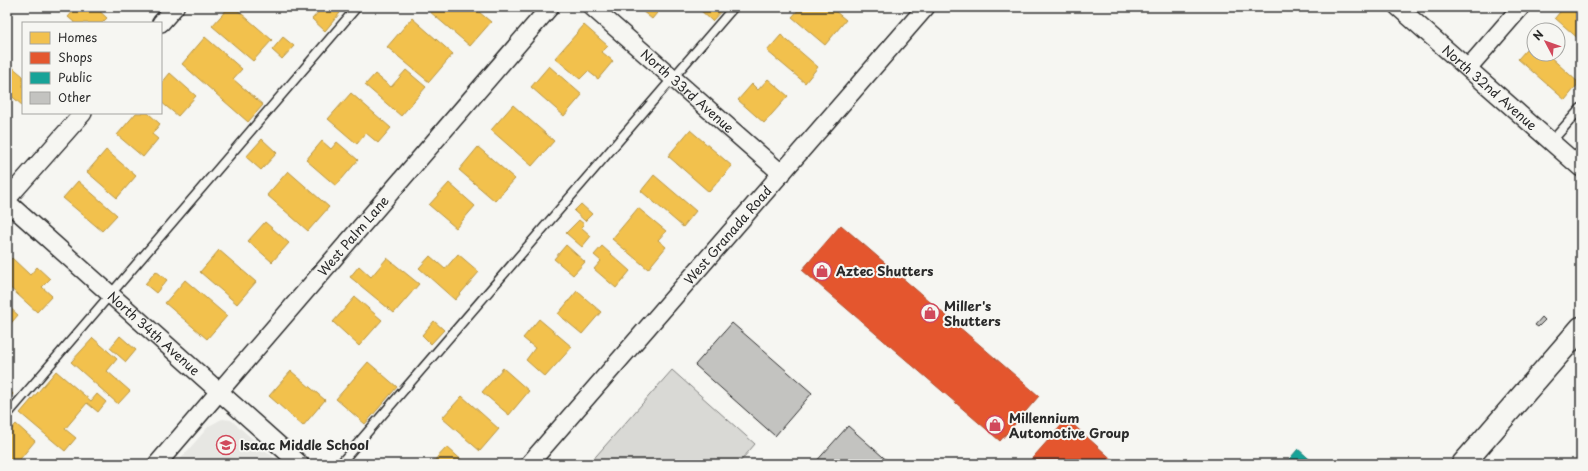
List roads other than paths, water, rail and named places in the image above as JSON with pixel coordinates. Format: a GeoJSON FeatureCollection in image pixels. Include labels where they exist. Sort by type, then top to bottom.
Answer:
{"type":"FeatureCollection","features":[{"type":"Feature","properties":{"kind":"main road"},"geometry":{"type":"LineString","coordinates":[[1462,464],[1578,338]]}},
{"type":"Feature","properties":{"kind":"street"},"geometry":{"type":"LineString","coordinates":[[162,23],[175,7]]}},
{"type":"Feature","properties":{"kind":"street","name":"West Palm Lane"},"geometry":{"type":"LineString","coordinates":[[157,464],[550,7]]}},
{"type":"Feature","properties":{"kind":"street","name":"North 33rd Avenue"},"geometry":{"type":"LineString","coordinates":[[592,7],[782,174]]}},
{"type":"Feature","properties":{"kind":"street","name":"West Granada Road"},"geometry":{"type":"LineString","coordinates":[[529,464],[926,7]]}},
{"type":"Feature","properties":{"kind":"street","name":"North 32nd Avenue"},"geometry":{"type":"LineString","coordinates":[[1398,7],[1581,168]]}},
{"type":"Feature","properties":{"kind":"street"},"geometry":{"type":"LineString","coordinates":[[1468,68],[1521,7]]}},
{"type":"Feature","properties":{"kind":"street"},"geometry":{"type":"LineString","coordinates":[[7,201],[82,114]]}},
{"type":"Feature","properties":{"kind":"street","name":"North 34th Avenue"},"geometry":{"type":"LineString","coordinates":[[7,201],[219,393],[300,464]]}},
{"type":"Feature","properties":{"kind":"lane"},"geometry":{"type":"LineString","coordinates":[[7,414],[357,7]]}},
{"type":"Feature","properties":{"kind":"lane"},"geometry":{"type":"LineString","coordinates":[[340,464],[734,7]]}},
{"type":"Feature","properties":{"kind":"lane"},"geometry":{"type":"LineString","coordinates":[[1551,142],[1581,108]]}},
{"type":"Feature","properties":{"kind":"place","name":"Aztec Shutters"},"geometry":{"type":"Point","coordinates":[822,271]}},
{"type":"Feature","properties":{"kind":"place","name":"Miller's Shutters"},"geometry":{"type":"Point","coordinates":[930,313]}},
{"type":"Feature","properties":{"kind":"place","name":"Millennium Automotive Group"},"geometry":{"type":"Point","coordinates":[995,425]}},
{"type":"Feature","properties":{"kind":"place","name":"Isaac Middle School"},"geometry":{"type":"Point","coordinates":[226,445]}}]}
